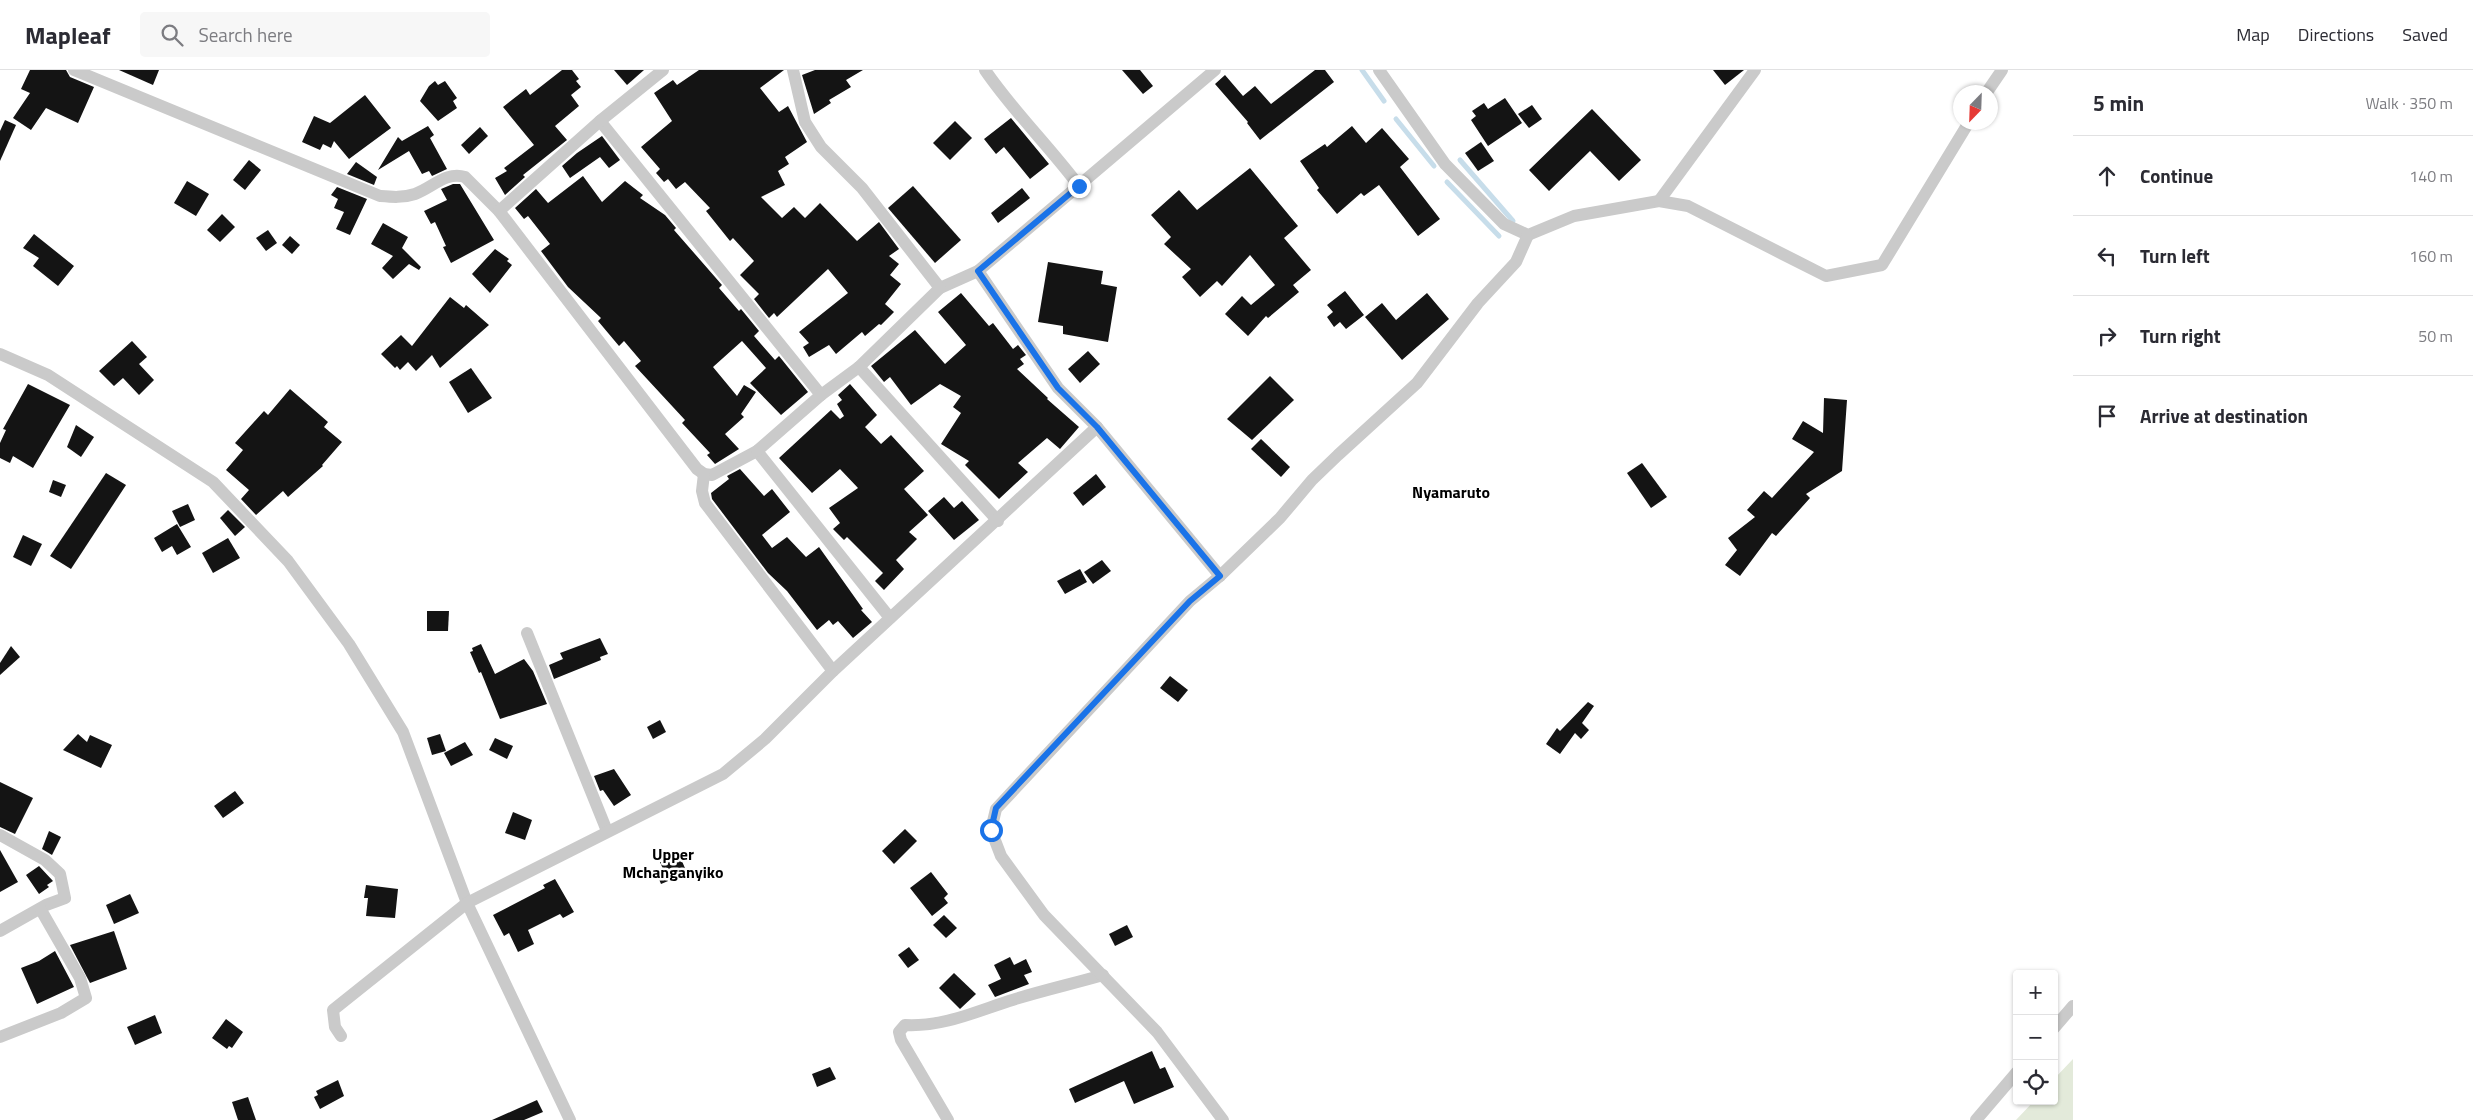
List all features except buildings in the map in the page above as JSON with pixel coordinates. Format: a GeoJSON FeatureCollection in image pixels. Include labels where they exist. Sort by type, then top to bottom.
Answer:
{"type":"FeatureCollection","features":[{"type":"Feature","properties":{"kind":"street"},"geometry":{"type":"LineString","coordinates":[[74,70],[380,196],[396,198],[415,194],[444,178],[458,175],[472,182],[498,211],[683,453],[704,474],[712,475],[757,451],[821,395],[860,367],[940,288],[978,271],[1216,70]]}},
{"type":"Feature","properties":{"kind":"street"},"geometry":{"type":"LineString","coordinates":[[498,211],[600,121],[663,70]]}},
{"type":"Feature","properties":{"kind":"street"},"geometry":{"type":"LineString","coordinates":[[792,70],[804,122],[821,147],[862,188],[940,288]]}},
{"type":"Feature","properties":{"kind":"street"},"geometry":{"type":"LineString","coordinates":[[985,70],[1004,99],[1055,154],[1079,186]]}},
{"type":"Feature","properties":{"kind":"street"},"geometry":{"type":"LineString","coordinates":[[1379,70],[1445,164],[1504,224],[1528,235]]}},
{"type":"Feature","properties":{"kind":"street"},"geometry":{"type":"LineString","coordinates":[[1659,201],[1755,70]]}},
{"type":"Feature","properties":{"kind":"street"},"geometry":{"type":"LineString","coordinates":[[1992,85],[2002,70]]}},
{"type":"Feature","properties":{"kind":"street"},"geometry":{"type":"LineString","coordinates":[[600,121],[821,395]]}},
{"type":"Feature","properties":{"kind":"street"},"geometry":{"type":"LineString","coordinates":[[1223,1120],[1156,1032],[1044,915],[1001,856],[991,830],[996,808],[1190,601],[1220,576],[1280,518],[1312,480],[1338,455],[1417,384],[1478,303],[1516,262],[1528,235],[1574,216],[1659,201],[1688,206],[1826,276],[1882,265],[1964,130]]}},
{"type":"Feature","properties":{"kind":"street"},"geometry":{"type":"LineString","coordinates":[[978,271],[1058,388],[1097,427],[1220,576]]}},
{"type":"Feature","properties":{"kind":"street"},"geometry":{"type":"LineString","coordinates":[[0,354],[48,375],[213,482],[288,561],[349,644],[403,732],[467,903],[570,1120]]}},
{"type":"Feature","properties":{"kind":"street"},"geometry":{"type":"LineString","coordinates":[[860,367],[998,521]]}},
{"type":"Feature","properties":{"kind":"street"},"geometry":{"type":"LineString","coordinates":[[340,1036],[335,1027],[332,1010],[467,903],[723,774],[765,739],[833,671],[998,521],[1097,427]]}},
{"type":"Feature","properties":{"kind":"street"},"geometry":{"type":"LineString","coordinates":[[757,451],[890,618]]}},
{"type":"Feature","properties":{"kind":"street"},"geometry":{"type":"LineString","coordinates":[[704,474],[702,491],[705,503],[833,671]]}},
{"type":"Feature","properties":{"kind":"street"},"geometry":{"type":"LineString","coordinates":[[526,633],[607,832]]}},
{"type":"Feature","properties":{"kind":"street"},"geometry":{"type":"LineString","coordinates":[[0,835],[45,860],[60,874],[65,898],[0,931]]}},
{"type":"Feature","properties":{"kind":"street"},"geometry":{"type":"LineString","coordinates":[[0,1037],[61,1013],[86,998],[80,978],[41,910]]}},
{"type":"Feature","properties":{"kind":"street"},"geometry":{"type":"LineString","coordinates":[[948,1120],[901,1040],[899,1032],[905,1025],[920,1026],[962,1017],[1010,1001],[1103,976]]}},
{"type":"Feature","properties":{"kind":"street"},"geometry":{"type":"LineString","coordinates":[[2058,1023],[2073,1006]]}},
{"type":"Feature","properties":{"kind":"street"},"geometry":{"type":"LineString","coordinates":[[1976,1120],[2013,1077]]}},
{"type":"Feature","properties":{"kind":"green space"},"geometry":{"type":"Polygon","coordinates":[[[2073,1059],[2073,1120],[2016,1120],[2030,1105],[2058,1105],[2058,1075],[2073,1059]]]}},
{"type":"Feature","properties":{"kind":"waterway"},"geometry":{"type":"LineString","coordinates":[[1362,70],[1384,101]]}},
{"type":"Feature","properties":{"kind":"waterway"},"geometry":{"type":"LineString","coordinates":[[1396,119],[1434,166]]}},
{"type":"Feature","properties":{"kind":"waterway"},"geometry":{"type":"LineString","coordinates":[[1460,160],[1513,221]]}},
{"type":"Feature","properties":{"kind":"waterway"},"geometry":{"type":"LineString","coordinates":[[1447,182],[1499,236]]}},
{"type":"Feature","properties":{"kind":"district","name":"Nyamaruto"},"geometry":{"type":"Point","coordinates":[1451,492]}},
{"type":"Feature","properties":{"kind":"district","name":"Upper Mchanganyiko"},"geometry":{"type":"Point","coordinates":[673,863]}},
{"type":"Feature","properties":{"kind":"route"},"geometry":{"type":"LineString","coordinates":[[991,830],[996,808],[1190,601],[1220,576],[1097,427],[1058,388],[978,271],[1079,186]]}}]}
